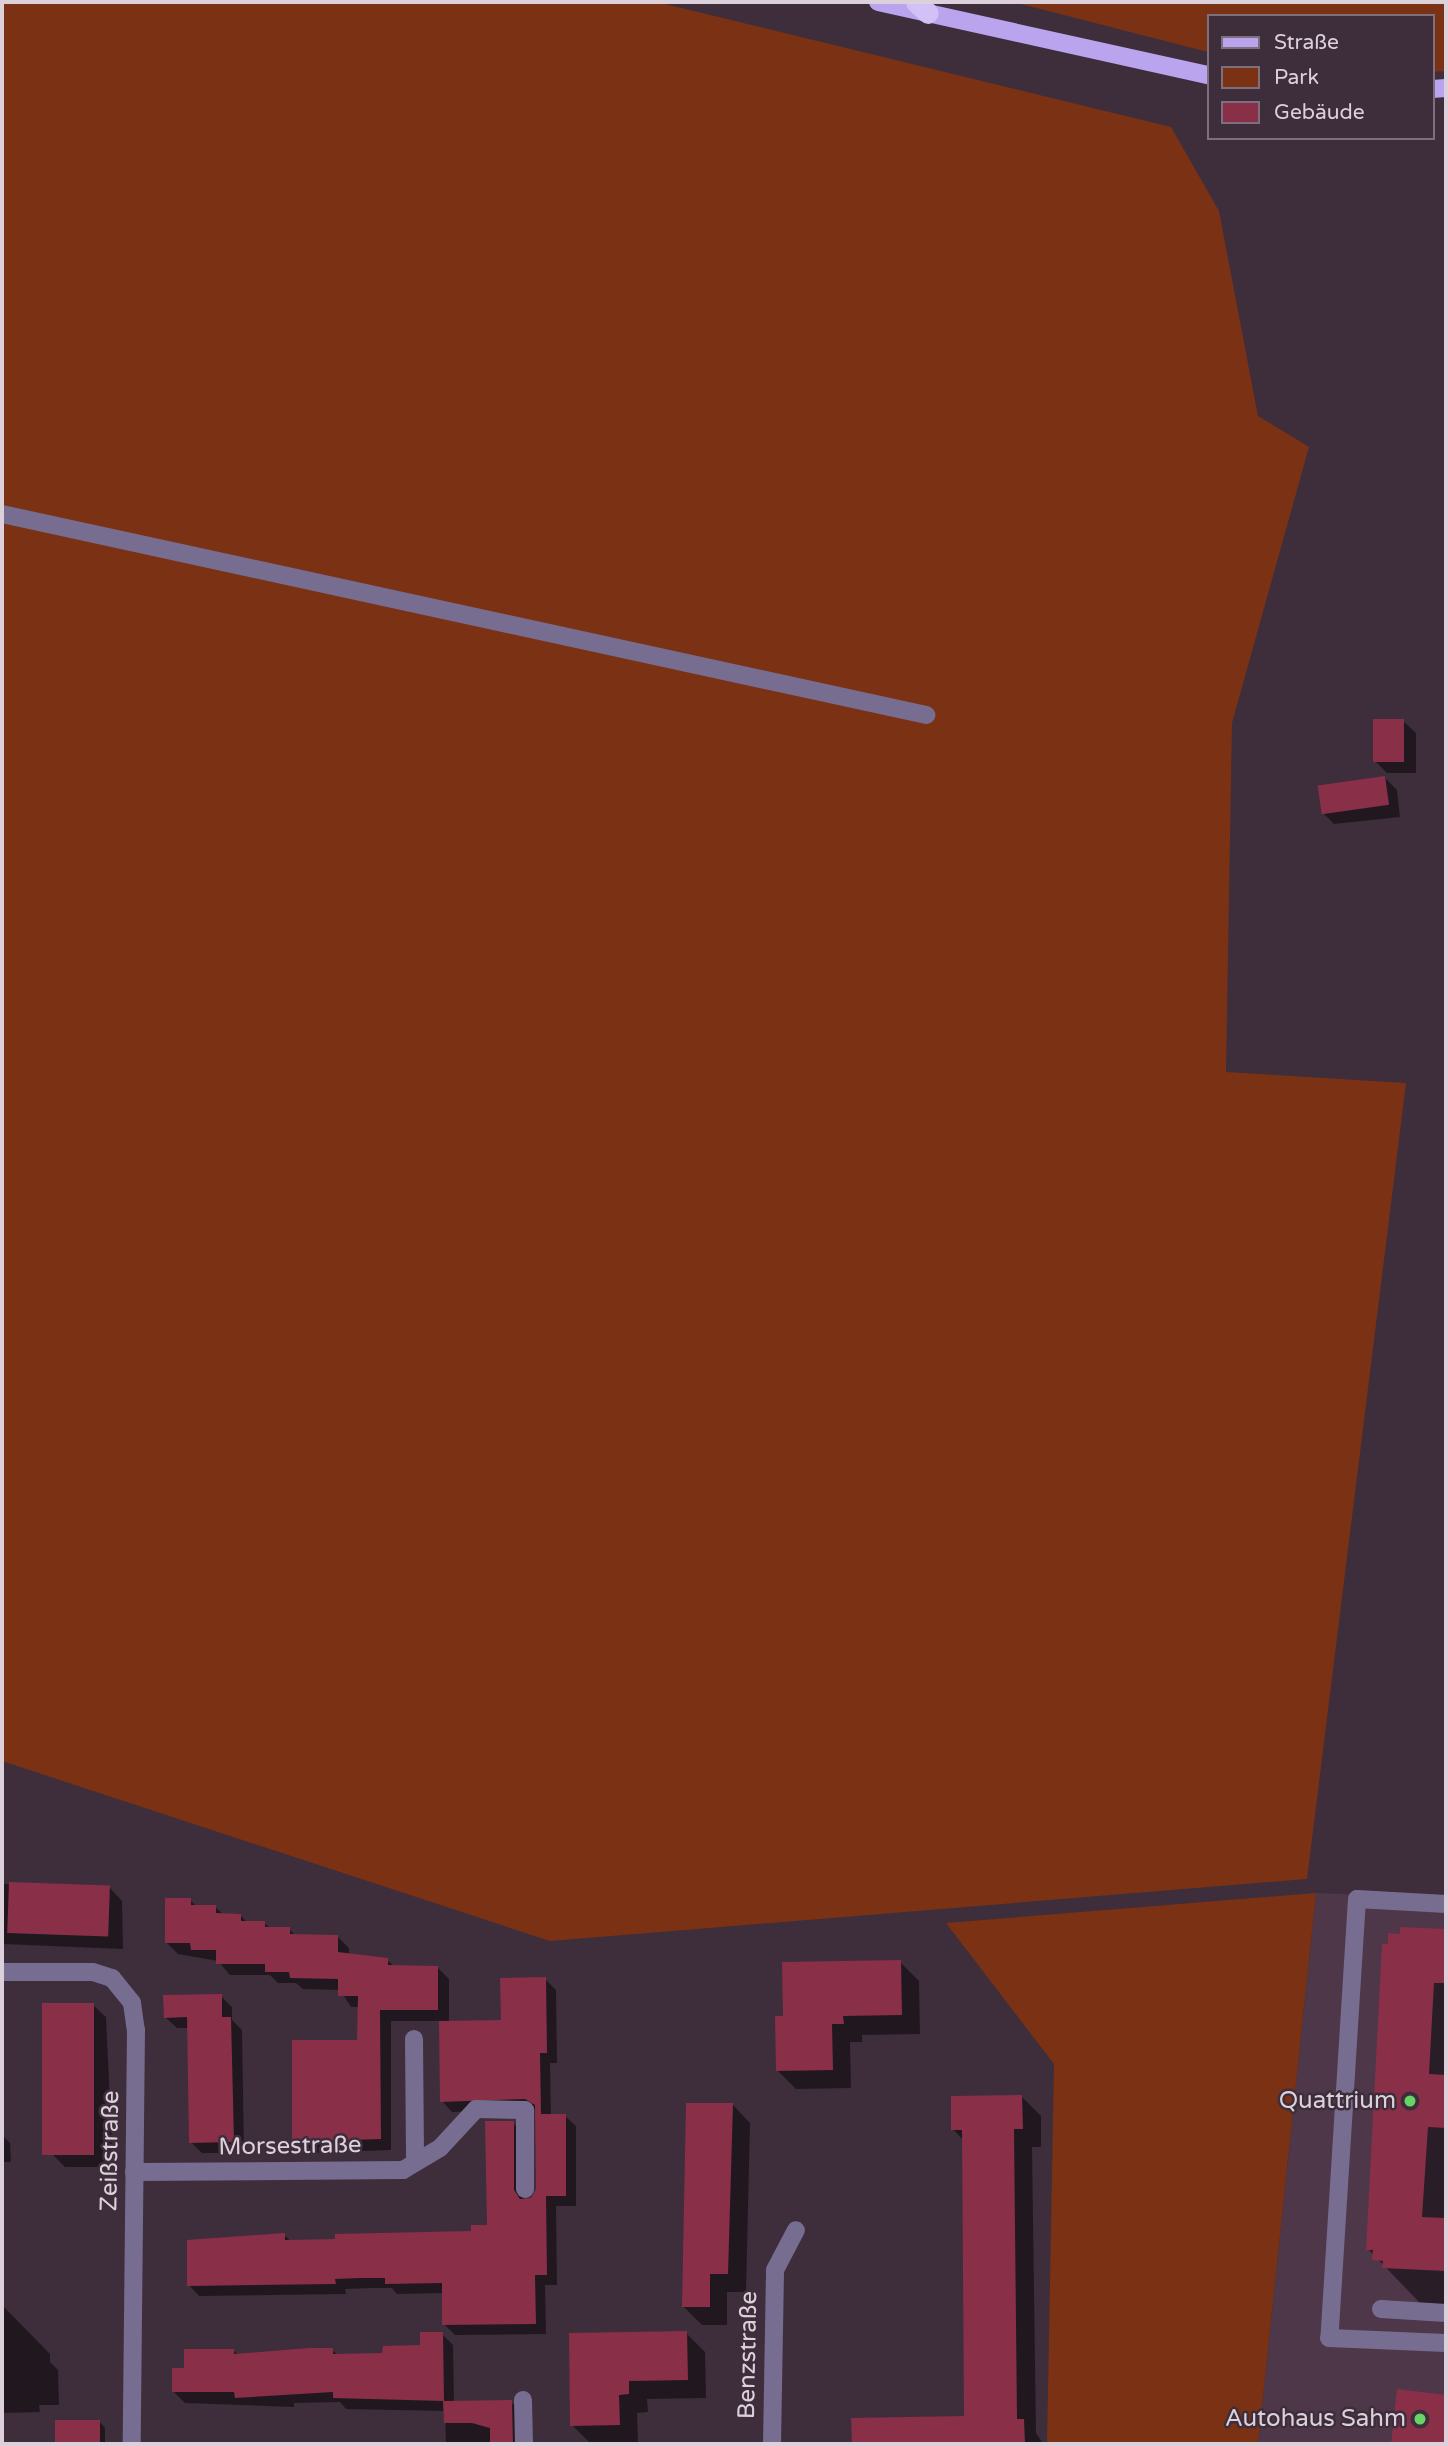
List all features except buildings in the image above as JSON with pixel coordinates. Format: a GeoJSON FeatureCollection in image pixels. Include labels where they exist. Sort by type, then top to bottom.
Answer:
{"type":"FeatureCollection","features":[{"type":"Feature","properties":{"kind":"main road"},"geometry":{"type":"LineString","coordinates":[[878,2],[922,7],[1206,75]]}},
{"type":"Feature","properties":{"kind":"street"},"geometry":{"type":"LineString","coordinates":[[2,514],[926,715]]}},
{"type":"Feature","properties":{"kind":"street"},"geometry":{"type":"LineString","coordinates":[[1446,1904],[1357,1899],[1329,2338],[1446,2343]]}},
{"type":"Feature","properties":{"kind":"street","name":"Zeißstraße"},"geometry":{"type":"LineString","coordinates":[[2,1972],[93,1972],[112,1978],[132,2003],[136,2030],[132,2444]]}},
{"type":"Feature","properties":{"kind":"street"},"geometry":{"type":"LineString","coordinates":[[414,2039],[415,2162]]}},
{"type":"Feature","properties":{"kind":"street","name":"Morsestraße"},"geometry":{"type":"LineString","coordinates":[[134,2172],[403,2170],[440,2148],[476,2109],[525,2109],[525,2189]]}},
{"type":"Feature","properties":{"kind":"street","name":"Benzstraße"},"geometry":{"type":"LineString","coordinates":[[772,2444],[775,2270],[796,2230]]}},
{"type":"Feature","properties":{"kind":"street"},"geometry":{"type":"LineString","coordinates":[[1381,2309],[1446,2313]]}},
{"type":"Feature","properties":{"kind":"street"},"geometry":{"type":"LineString","coordinates":[[523,2400],[524,2444]]}},
{"type":"Feature","properties":{"kind":"shaded area"},"geometry":{"type":"Polygon","coordinates":[[[1316,1893],[1446,1898],[1446,2444],[1258,2444],[1316,1893]]]}},
{"type":"Feature","properties":{"kind":"green space"},"geometry":{"type":"Polygon","coordinates":[[[2,2],[657,2],[1171,127],[1219,211],[1258,416],[1309,447],[1232,723],[1226,1072],[1406,1083],[1307,1879],[550,1941],[2,1761],[2,2]]]}},
{"type":"Feature","properties":{"kind":"green space"},"geometry":{"type":"Polygon","coordinates":[[[1013,2],[1446,2],[1446,71],[1434,72],[1434,14],[1206,14],[1206,51],[1013,2]]]}},
{"type":"Feature","properties":{"kind":"green space"},"geometry":{"type":"Polygon","coordinates":[[[1316,1893],[1258,2444],[1047,2444],[1054,2064],[946,1923],[1316,1893]]]}},
{"type":"Feature","properties":{"kind":"place","name":"Quattrium"},"geometry":{"type":"Point","coordinates":[1410,2101]}},
{"type":"Feature","properties":{"kind":"place","name":"Autohaus Sahm"},"geometry":{"type":"Point","coordinates":[1420,2419]}}]}
